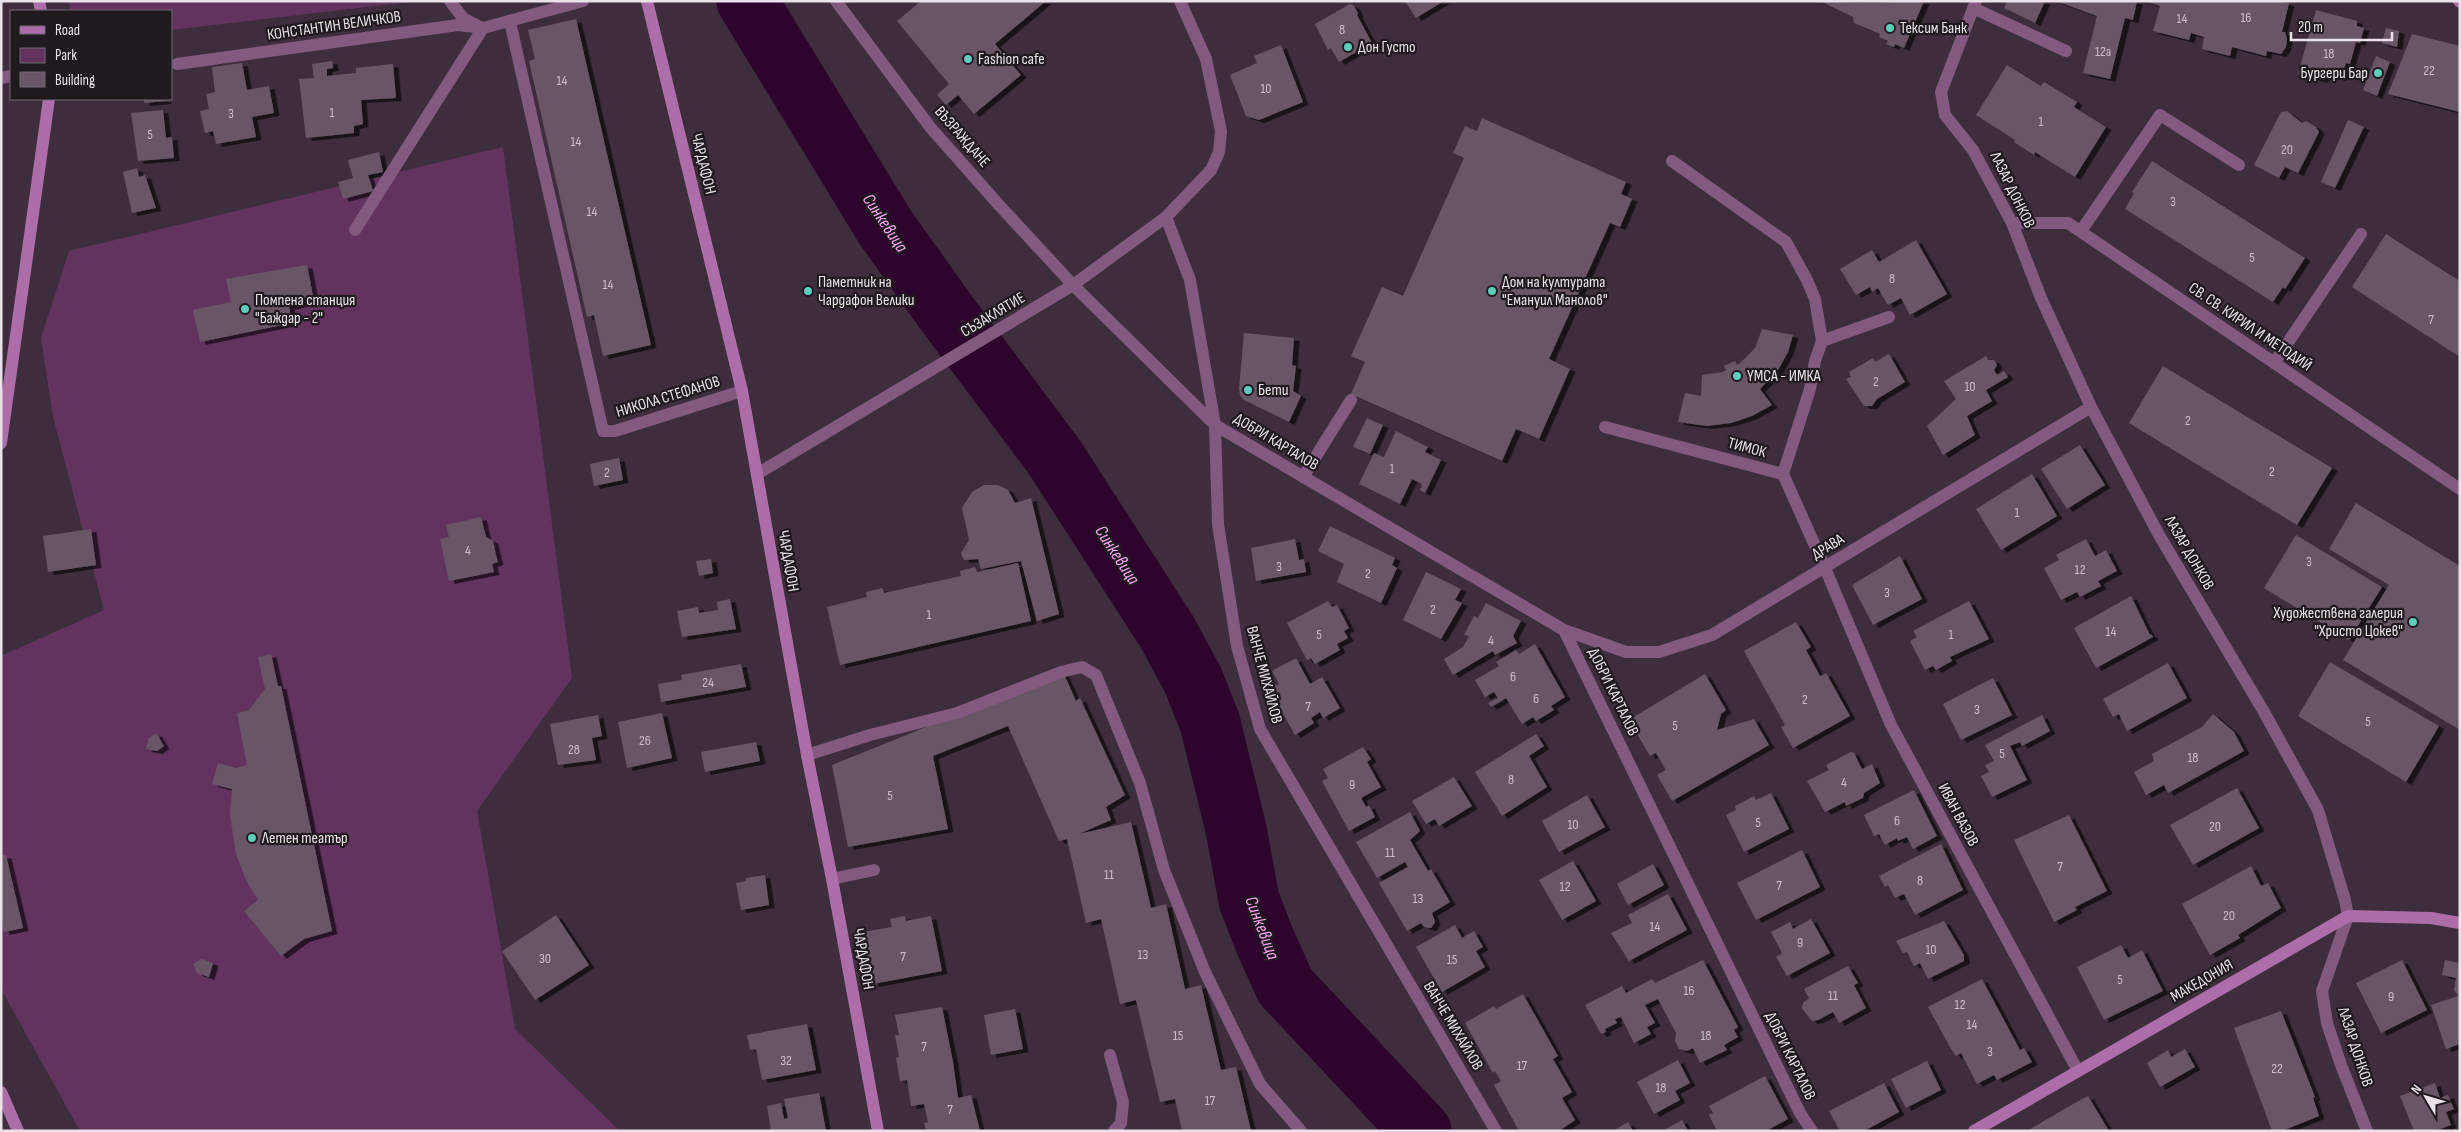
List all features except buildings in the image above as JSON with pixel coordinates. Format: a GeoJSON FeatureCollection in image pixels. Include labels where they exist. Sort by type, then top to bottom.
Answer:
{"type":"FeatureCollection","features":[{"type":"Feature","properties":{"kind":"main road","name":"ЧАРДАФОН"},"geometry":{"type":"LineString","coordinates":[[647,1],[742,392],[807,756],[832,879],[878,1131]]}},
{"type":"Feature","properties":{"kind":"main road"},"geometry":{"type":"LineString","coordinates":[[1,443],[48,100]]}},
{"type":"Feature","properties":{"kind":"main road"},"geometry":{"type":"LineString","coordinates":[[2348,916],[2432,918],[2460,923]]}},
{"type":"Feature","properties":{"kind":"main road","name":"МАКЕДОНИЯ"},"geometry":{"type":"LineString","coordinates":[[1974,1131],[2348,916]]}},
{"type":"Feature","properties":{"kind":"main road"},"geometry":{"type":"LineString","coordinates":[[1,1092],[18,1131]]}},
{"type":"Feature","properties":{"kind":"street"},"geometry":{"type":"LineString","coordinates":[[355,230],[482,28],[464,18],[450,1]]}},
{"type":"Feature","properties":{"kind":"street","name":"КОНСТАНТИН ВЕЛИЧКОВ"},"geometry":{"type":"LineString","coordinates":[[177,64],[458,25],[482,28],[583,1]]}},
{"type":"Feature","properties":{"kind":"street","name":"ВЪЗРАЖДАНЕ"},"geometry":{"type":"LineString","coordinates":[[836,1],[930,126],[1073,285]]}},
{"type":"Feature","properties":{"kind":"street","name":"СЪЗАКЛЯТИЕ"},"geometry":{"type":"LineString","coordinates":[[757,474],[1073,285],[1166,217],[1211,170],[1220,152],[1221,131],[1206,59],[1180,1]]}},
{"type":"Feature","properties":{"kind":"street"},"geometry":{"type":"LineString","coordinates":[[1975,5],[2066,51]]}},
{"type":"Feature","properties":{"kind":"street","name":"ЛАЗАР ДОНКОВ"},"geometry":{"type":"LineString","coordinates":[[1975,5],[1941,92],[1945,114],[1974,150],[2012,222],[2041,298],[2092,407],[2159,535],[2264,712],[2318,810],[2348,916],[2322,991],[2327,1023],[2367,1131]]}},
{"type":"Feature","properties":{"kind":"street","name":"НИКОЛА СТЕФАНОВ"},"geometry":{"type":"LineString","coordinates":[[510,22],[604,431],[615,431],[742,392]]}},
{"type":"Feature","properties":{"kind":"street"},"geometry":{"type":"LineString","coordinates":[[2081,231],[2160,115],[2238,164]]}},
{"type":"Feature","properties":{"kind":"street"},"geometry":{"type":"LineString","coordinates":[[1672,161],[1786,242],[1807,280],[1814,299],[1822,341],[1815,361],[1810,389],[1783,474]]}},
{"type":"Feature","properties":{"kind":"street","name":"ВАНЧЕ МИХАЙЛОВ"},"geometry":{"type":"LineString","coordinates":[[1166,217],[1190,280],[1215,425],[1219,534],[1237,646],[1260,729],[1496,1131]]}},
{"type":"Feature","properties":{"kind":"street","name":"СВ. СВ. КИРИЛ И МЕТОДИЙ"},"geometry":{"type":"LineString","coordinates":[[2012,222],[2068,223],[2460,489]]}},
{"type":"Feature","properties":{"kind":"street"},"geometry":{"type":"LineString","coordinates":[[2274,363],[2362,234]]}},
{"type":"Feature","properties":{"kind":"street"},"geometry":{"type":"LineString","coordinates":[[1073,285],[1215,425]]}},
{"type":"Feature","properties":{"kind":"street"},"geometry":{"type":"LineString","coordinates":[[1822,341],[1889,317]]}},
{"type":"Feature","properties":{"kind":"street"},"geometry":{"type":"LineString","coordinates":[[1302,477],[1351,400]]}},
{"type":"Feature","properties":{"kind":"street","name":"ДРАВА"},"geometry":{"type":"LineString","coordinates":[[1564,630],[1626,652],[1659,652],[1712,634],[2092,407]]}},
{"type":"Feature","properties":{"kind":"street","name":"ДОБРИ КАРТАЛОВ"},"geometry":{"type":"LineString","coordinates":[[1215,425],[1564,630],[1800,1113],[1812,1131]]}},
{"type":"Feature","properties":{"kind":"street","name":"ТИМОК"},"geometry":{"type":"LineString","coordinates":[[1605,427],[1783,474],[1825,568]]}},
{"type":"Feature","properties":{"kind":"street","name":"ИВАН ВАЗОВ"},"geometry":{"type":"LineString","coordinates":[[1825,568],[1891,725],[2078,1071]]}},
{"type":"Feature","properties":{"kind":"street"},"geometry":{"type":"LineString","coordinates":[[807,756],[870,735],[958,713],[1060,672],[1082,667],[1096,674],[1140,783],[1164,870],[1205,972],[1260,1084],[1301,1131]]}},
{"type":"Feature","properties":{"kind":"street"},"geometry":{"type":"LineString","coordinates":[[832,879],[874,870]]}},
{"type":"Feature","properties":{"kind":"street"},"geometry":{"type":"LineString","coordinates":[[1110,1055],[1122,1102],[1121,1123],[1114,1131]]}},
{"type":"Feature","properties":{"kind":"green space"},"geometry":{"type":"Polygon","coordinates":[[[69,1],[417,1],[172,30],[172,10],[70,10],[69,1]]]}},
{"type":"Feature","properties":{"kind":"green space"},"geometry":{"type":"Polygon","coordinates":[[[503,147],[572,678],[477,811],[515,1029],[620,1131],[80,1131],[1,989],[1,656],[104,610],[53,417],[41,338],[69,251],[503,147]]]}},
{"type":"Feature","properties":{"kind":"waterway","name":"Синкевица"},"geometry":{"type":"LineString","coordinates":[[747,1],[885,227],[1055,458],[1167,632],[1193,680],[1210,723],[1236,829],[1249,900],[1285,986],[1421,1131]]}},
{"type":"Feature","properties":{"kind":"place","name":"Тексим Банк"},"geometry":{"type":"Point","coordinates":[1890,28]}},
{"type":"Feature","properties":{"kind":"place","name":"Дон Густо"},"geometry":{"type":"Point","coordinates":[1348,47]}},
{"type":"Feature","properties":{"kind":"place","name":"Fashion cafe"},"geometry":{"type":"Point","coordinates":[968,59]}},
{"type":"Feature","properties":{"kind":"place","name":"Бургери Бар"},"geometry":{"type":"Point","coordinates":[2378,73]}},
{"type":"Feature","properties":{"kind":"place","name":"Паметник на Чардафон Велики"},"geometry":{"type":"Point","coordinates":[808,291]}},
{"type":"Feature","properties":{"kind":"place","name":"Дом на културата \"Емануил Манолов\""},"geometry":{"type":"Point","coordinates":[1492,291]}},
{"type":"Feature","properties":{"kind":"place","name":"Помпена станция \"Баждар - 2\""},"geometry":{"type":"Point","coordinates":[245,309]}},
{"type":"Feature","properties":{"kind":"place","name":"YMCA - ИМКА"},"geometry":{"type":"Point","coordinates":[1737,376]}},
{"type":"Feature","properties":{"kind":"place","name":"Бети"},"geometry":{"type":"Point","coordinates":[1248,390]}},
{"type":"Feature","properties":{"kind":"place","name":"Художествена галерия \"Христо Цокев\""},"geometry":{"type":"Point","coordinates":[2413,622]}},
{"type":"Feature","properties":{"kind":"place","name":"Летен театър"},"geometry":{"type":"Point","coordinates":[252,838]}}]}
